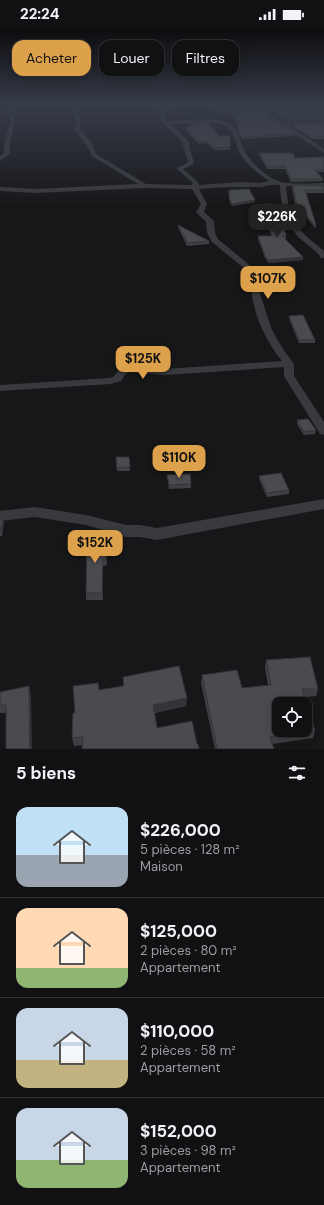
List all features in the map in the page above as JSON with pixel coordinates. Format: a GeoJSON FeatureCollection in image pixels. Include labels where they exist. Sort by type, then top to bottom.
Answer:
{"type":"FeatureCollection","features":[{"type":"Feature","properties":{"kind":"street"},"geometry":{"type":"LineString","coordinates":[[0,159],[7,154],[8,139]]}},
{"type":"Feature","properties":{"kind":"street"},"geometry":{"type":"LineString","coordinates":[[84,139],[90,146],[94,155],[145,186]]}},
{"type":"Feature","properties":{"kind":"street"},"geometry":{"type":"LineString","coordinates":[[182,139],[186,142],[186,149],[190,156],[191,164],[179,168],[196,183],[195,188],[199,197],[204,200],[204,204],[200,212],[210,221],[211,233],[215,240],[255,273],[257,282],[256,294],[260,311],[278,350],[289,364],[289,376],[324,431]]}},
{"type":"Feature","properties":{"kind":"street"},"geometry":{"type":"LineString","coordinates":[[238,139],[246,157],[266,176],[275,182],[283,184],[324,184]]}},
{"type":"Feature","properties":{"kind":"street"},"geometry":{"type":"LineString","coordinates":[[305,139],[324,151]]}},
{"type":"Feature","properties":{"kind":"street"},"geometry":{"type":"LineString","coordinates":[[0,189],[35,191],[145,186],[195,188],[216,185],[260,185],[275,182]]}},
{"type":"Feature","properties":{"kind":"street"},"geometry":{"type":"LineString","coordinates":[[283,184],[286,213],[293,228],[324,256]]}},
{"type":"Feature","properties":{"kind":"street"},"geometry":{"type":"LineString","coordinates":[[0,388],[111,381],[117,379],[124,371],[140,368],[165,372],[289,364]]}},
{"type":"Feature","properties":{"kind":"street"},"geometry":{"type":"LineString","coordinates":[[0,516],[35,512],[86,520],[126,531],[140,531],[157,534],[324,504]]}},
{"type":"Feature","properties":{"kind":"building"},"geometry":{"type":"Polygon","coordinates":[[[197,139],[230,139],[230,147],[214,148],[207,141],[200,141],[197,139]]]}},
{"type":"Feature","properties":{"kind":"building"},"geometry":{"type":"Polygon","coordinates":[[[259,153],[293,153],[295,158],[324,157],[324,170],[315,170],[323,179],[291,179],[285,166],[267,167],[259,153]]]}},
{"type":"Feature","properties":{"kind":"building"},"geometry":{"type":"Polygon","coordinates":[[[293,185],[324,186],[324,190],[305,190],[316,225],[315,226],[300,207],[297,207],[293,185]]]}},
{"type":"Feature","properties":{"kind":"building"},"geometry":{"type":"Polygon","coordinates":[[[249,189],[255,200],[232,204],[229,197],[229,190],[249,189]]]}},
{"type":"Feature","properties":{"kind":"building"},"geometry":{"type":"Polygon","coordinates":[[[264,204],[274,204],[281,215],[286,236],[282,236],[303,257],[269,260],[265,256],[258,236],[272,236],[264,204]]]}},
{"type":"Feature","properties":{"kind":"building"},"geometry":{"type":"Polygon","coordinates":[[[178,225],[209,241],[188,243],[178,225]]]}},
{"type":"Feature","properties":{"kind":"building"},"geometry":{"type":"Polygon","coordinates":[[[303,315],[315,340],[299,340],[289,316],[303,315]]]}},
{"type":"Feature","properties":{"kind":"building"},"geometry":{"type":"Polygon","coordinates":[[[308,419],[316,430],[304,432],[297,420],[308,419]]]}},
{"type":"Feature","properties":{"kind":"building"},"geometry":{"type":"Polygon","coordinates":[[[116,457],[129,457],[130,467],[117,468],[116,457]]]}},
{"type":"Feature","properties":{"kind":"building"},"geometry":{"type":"Polygon","coordinates":[[[281,473],[289,490],[267,493],[259,476],[281,473]]]}},
{"type":"Feature","properties":{"kind":"building"},"geometry":{"type":"Polygon","coordinates":[[[190,474],[191,484],[169,485],[167,475],[190,474]]]}},
{"type":"Feature","properties":{"kind":"building"},"geometry":{"type":"Polygon","coordinates":[[[0,519],[3,519],[1,532],[0,532],[0,519]]]}},
{"type":"Feature","properties":{"kind":"building"},"geometry":{"type":"Polygon","coordinates":[[[106,537],[106,559],[103,559],[102,593],[86,593],[87,538],[106,537]]]}},
{"type":"Feature","properties":{"kind":"building"},"geometry":{"type":"Polygon","coordinates":[[[310,657],[318,689],[302,689],[304,697],[272,697],[272,737],[270,737],[274,749],[217,749],[202,675],[237,670],[242,688],[271,685],[266,660],[310,657]]]}},
{"type":"Feature","properties":{"kind":"building"},"geometry":{"type":"Polygon","coordinates":[[[179,666],[187,698],[153,705],[157,728],[192,721],[199,749],[82,749],[83,737],[72,738],[73,713],[75,713],[73,686],[98,683],[99,690],[124,686],[123,677],[179,666]]]}},
{"type":"Feature","properties":{"kind":"building"},"geometry":{"type":"Polygon","coordinates":[[[29,686],[30,749],[6,749],[6,705],[0,705],[0,692],[29,686]]]}},
{"type":"Feature","properties":{"kind":"building"},"geometry":{"type":"Polygon","coordinates":[[[312,721],[315,731],[312,731],[312,721]]]}}]}
